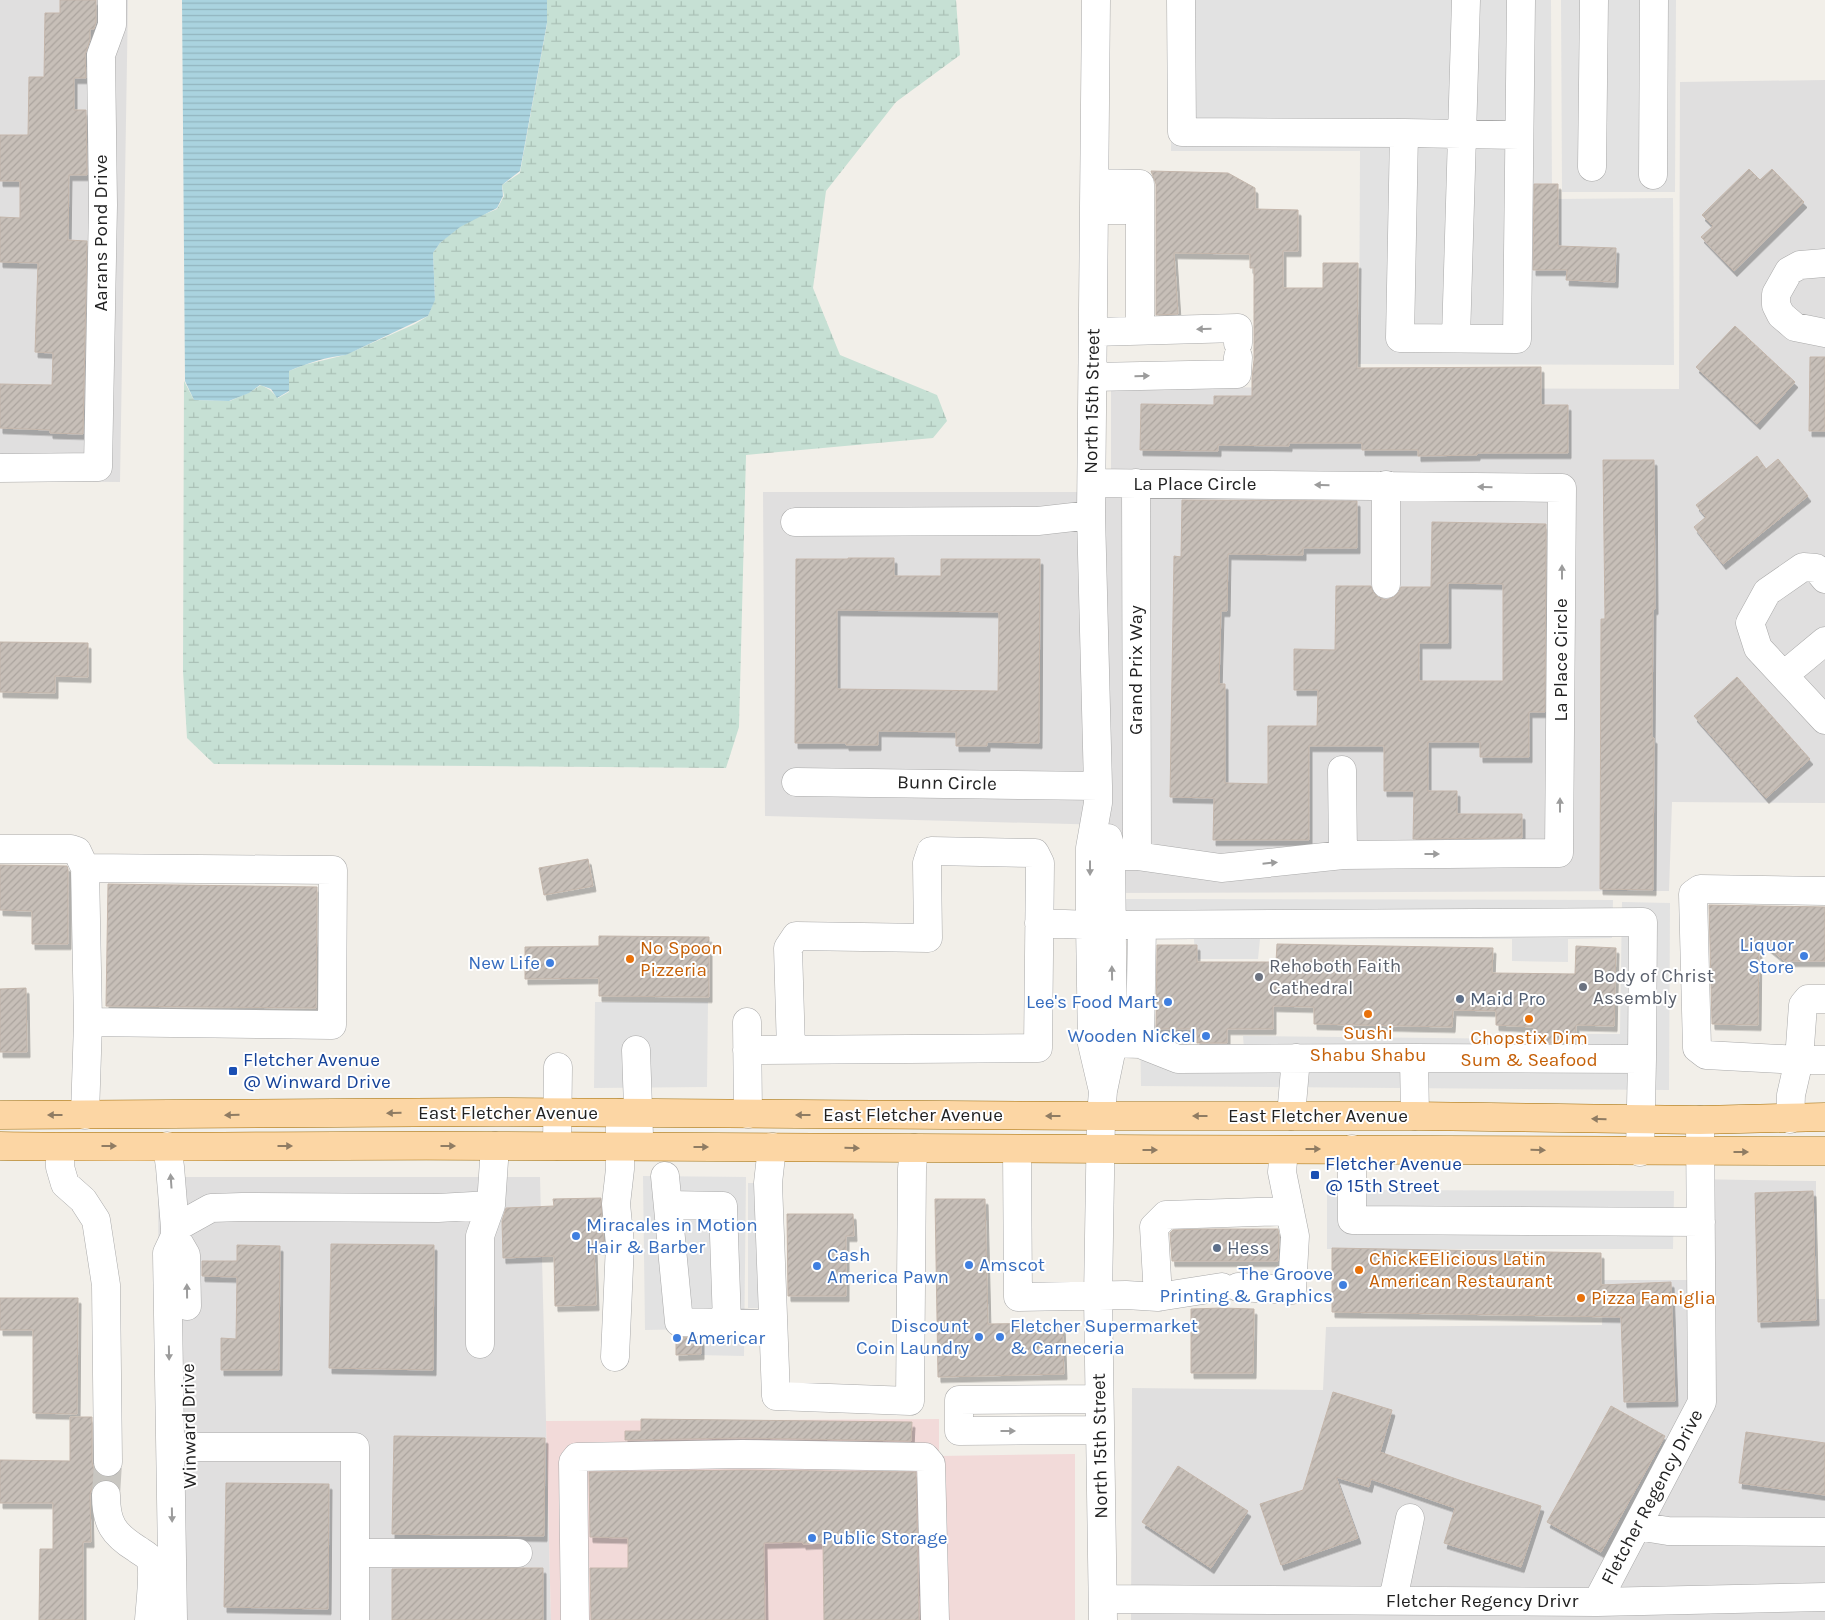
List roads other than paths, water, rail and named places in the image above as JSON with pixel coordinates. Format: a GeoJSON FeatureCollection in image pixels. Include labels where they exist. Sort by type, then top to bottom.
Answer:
{"type":"FeatureCollection","features":[{"type":"Feature","properties":{"kind":"main road","name":"East Fletcher Avenue"},"geometry":{"type":"LineString","coordinates":[[0,1115],[496,1112],[748,1114],[1102,1104],[1291,1116],[1639,1120],[1825,1117]]}},
{"type":"Feature","properties":{"kind":"main road"},"geometry":{"type":"LineString","coordinates":[[495,1146],[496,1112]]}},
{"type":"Feature","properties":{"kind":"main road"},"geometry":{"type":"LineString","coordinates":[[641,1113],[641,1147]]}},
{"type":"Feature","properties":{"kind":"main road"},"geometry":{"type":"LineString","coordinates":[[148,1115],[166,1146]]}},
{"type":"Feature","properties":{"kind":"main road","name":"East Fletcher Avenue"},"geometry":{"type":"LineString","coordinates":[[0,1146],[558,1146],[1101,1150],[1825,1151]]}},
{"type":"Feature","properties":{"kind":"street","name":"Aarans Pond Drive"},"geometry":{"type":"LineString","coordinates":[[0,468],[98,468],[102,205],[101,55],[112,25],[112,0]]}},
{"type":"Feature","properties":{"kind":"street","name":"North 15th Street"},"geometry":{"type":"LineString","coordinates":[[1096,0],[1091,515],[1098,794],[1090,848],[1112,1043],[1102,1104],[1098,1297],[1104,1609]]}},
{"type":"Feature","properties":{"kind":"street"},"geometry":{"type":"LineString","coordinates":[[1181,0],[1182,132],[1519,135]]}},
{"type":"Feature","properties":{"kind":"street"},"geometry":{"type":"LineString","coordinates":[[1456,338],[1466,0]]}},
{"type":"Feature","properties":{"kind":"street"},"geometry":{"type":"LineString","coordinates":[[1404,133],[1400,338],[1517,339],[1521,0]]}},
{"type":"Feature","properties":{"kind":"street"},"geometry":{"type":"LineString","coordinates":[[1592,167],[1594,0]]}},
{"type":"Feature","properties":{"kind":"street"},"geometry":{"type":"LineString","coordinates":[[1653,175],[1654,0]]}},
{"type":"Feature","properties":{"kind":"street"},"geometry":{"type":"LineString","coordinates":[[1095,183],[1140,184],[1140,330]]}},
{"type":"Feature","properties":{"kind":"street"},"geometry":{"type":"LineString","coordinates":[[1095,210],[1140,210]]}},
{"type":"Feature","properties":{"kind":"street"},"geometry":{"type":"LineString","coordinates":[[1825,264],[1800,264],[1789,271],[1776,294],[1776,305],[1781,315],[1795,327],[1825,332]]}},
{"type":"Feature","properties":{"kind":"street"},"geometry":{"type":"LineString","coordinates":[[1093,332],[1238,328],[1237,374],[1093,377]]}},
{"type":"Feature","properties":{"kind":"street","name":"La Place Circle"},"geometry":{"type":"LineString","coordinates":[[1092,483],[1562,488],[1559,853],[1343,855],[1221,868],[1124,856]]}},
{"type":"Feature","properties":{"kind":"street","name":"Grand Prix Way"},"geometry":{"type":"LineString","coordinates":[[1124,856],[1136,483]]}},
{"type":"Feature","properties":{"kind":"street"},"geometry":{"type":"LineString","coordinates":[[1386,485],[1386,584]]}},
{"type":"Feature","properties":{"kind":"street"},"geometry":{"type":"LineString","coordinates":[[795,522],[1038,521],[1091,515]]}},
{"type":"Feature","properties":{"kind":"street"},"geometry":{"type":"LineString","coordinates":[[1825,579],[1816,568],[1803,567],[1766,592],[1750,623],[1758,648],[1825,720]]}},
{"type":"Feature","properties":{"kind":"street"},"geometry":{"type":"LineString","coordinates":[[1784,675],[1825,641]]}},
{"type":"Feature","properties":{"kind":"street"},"geometry":{"type":"LineString","coordinates":[[1342,770],[1343,855]]}},
{"type":"Feature","properties":{"kind":"street","name":"Bunn Circle"},"geometry":{"type":"LineString","coordinates":[[796,782],[1098,794]]}},
{"type":"Feature","properties":{"kind":"street","name":"North 15th Street"},"geometry":{"type":"LineString","coordinates":[[1098,794],[1111,849],[1124,856],[1100,925],[1092,1044],[1102,1104]]}},
{"type":"Feature","properties":{"kind":"street"},"geometry":{"type":"LineString","coordinates":[[0,850],[77,851],[85,868],[88,1022],[85,1115]]}},
{"type":"Feature","properties":{"kind":"street"},"geometry":{"type":"LineString","coordinates":[[747,1050],[790,1050],[1038,1048],[1040,863],[1035,853],[931,850],[927,863],[928,938],[796,936],[788,948],[790,1050]]}},
{"type":"Feature","properties":{"kind":"street"},"geometry":{"type":"LineString","coordinates":[[85,868],[334,870],[332,1025],[88,1022]]}},
{"type":"Feature","properties":{"kind":"street"},"geometry":{"type":"LineString","coordinates":[[1812,1060],[1706,1055],[1697,1048],[1693,894],[1700,888],[1825,891]]}},
{"type":"Feature","properties":{"kind":"street"},"geometry":{"type":"LineString","coordinates":[[1039,923],[1142,925],[1643,922],[1640,1152]]}},
{"type":"Feature","properties":{"kind":"street"},"geometry":{"type":"LineString","coordinates":[[1140,1044],[1142,925]]}},
{"type":"Feature","properties":{"kind":"street"},"geometry":{"type":"LineString","coordinates":[[1790,1119],[1792,1095],[1812,1060],[1803,1005],[1808,999],[1825,999]]}},
{"type":"Feature","properties":{"kind":"street"},"geometry":{"type":"LineString","coordinates":[[747,1022],[748,1114]]}},
{"type":"Feature","properties":{"kind":"street"},"geometry":{"type":"LineString","coordinates":[[1112,1043],[1140,1044],[1178,1059],[1642,1059]]}},
{"type":"Feature","properties":{"kind":"street"},"geometry":{"type":"LineString","coordinates":[[615,1357],[620,1244],[616,1204],[620,1169],[641,1147],[641,1113],[636,1050]]}},
{"type":"Feature","properties":{"kind":"street"},"geometry":{"type":"LineString","coordinates":[[1291,1116],[1296,1058]]}},
{"type":"Feature","properties":{"kind":"street"},"geometry":{"type":"LineString","coordinates":[[1414,1058],[1414,1116]]}},
{"type":"Feature","properties":{"kind":"street"},"geometry":{"type":"LineString","coordinates":[[558,1067],[558,1146]]}},
{"type":"Feature","properties":{"kind":"street","name":"Fletcher Regency Drive"},"geometry":{"type":"LineString","coordinates":[[1597,1602],[1702,1402],[1700,1120]]}},
{"type":"Feature","properties":{"kind":"street","name":"Winward Drive"},"geometry":{"type":"LineString","coordinates":[[166,1146],[170,1167],[174,1227],[167,1253],[191,1620]]}},
{"type":"Feature","properties":{"kind":"street"},"geometry":{"type":"LineString","coordinates":[[480,1344],[480,1236],[491,1205],[495,1146]]}},
{"type":"Feature","properties":{"kind":"street"},"geometry":{"type":"LineString","coordinates":[[60,1147],[60,1167],[65,1184],[83,1200],[96,1220],[105,1276],[108,1462]]}},
{"type":"Feature","properties":{"kind":"street"},"geometry":{"type":"LineString","coordinates":[[772,1147],[768,1183],[776,1396],[910,1401],[912,1169],[914,1148]]}},
{"type":"Feature","properties":{"kind":"street"},"geometry":{"type":"LineString","coordinates":[[1017,1149],[1018,1297],[1126,1295],[1158,1297],[1230,1287],[1292,1290],[1295,1236],[1282,1172],[1284,1150]]}},
{"type":"Feature","properties":{"kind":"street"},"geometry":{"type":"LineString","coordinates":[[1352,1149],[1352,1220],[1701,1222]]}},
{"type":"Feature","properties":{"kind":"street"},"geometry":{"type":"LineString","coordinates":[[665,1176],[679,1322],[773,1324]]}},
{"type":"Feature","properties":{"kind":"street"},"geometry":{"type":"LineString","coordinates":[[174,1227],[212,1208],[438,1208],[491,1205]]}},
{"type":"Feature","properties":{"kind":"street"},"geometry":{"type":"LineString","coordinates":[[668,1206],[724,1206],[727,1323]]}},
{"type":"Feature","properties":{"kind":"street"},"geometry":{"type":"LineString","coordinates":[[1158,1297],[1154,1227],[1166,1215],[1290,1211]]}},
{"type":"Feature","properties":{"kind":"street"},"geometry":{"type":"LineString","coordinates":[[1099,1399],[959,1400],[959,1431],[1100,1430]]}},
{"type":"Feature","properties":{"kind":"street"},"geometry":{"type":"LineString","coordinates":[[180,1447],[355,1447],[356,1620]]}},
{"type":"Feature","properties":{"kind":"street","name":"Winward Drive"},"geometry":{"type":"LineString","coordinates":[[173,1620],[180,1447]]}},
{"type":"Feature","properties":{"kind":"street"},"geometry":{"type":"LineString","coordinates":[[575,1620],[573,1462],[577,1457],[742,1454],[925,1457],[931,1464],[935,1620]]}},
{"type":"Feature","properties":{"kind":"street"},"geometry":{"type":"LineString","coordinates":[[106,1495],[107,1516],[114,1530],[148,1556],[151,1561],[149,1620]]}},
{"type":"Feature","properties":{"kind":"street"},"geometry":{"type":"LineString","coordinates":[[1393,1600],[1410,1518]]}},
{"type":"Feature","properties":{"kind":"street"},"geometry":{"type":"LineString","coordinates":[[1637,1526],[1668,1531],[1825,1532]]}},
{"type":"Feature","properties":{"kind":"street"},"geometry":{"type":"LineString","coordinates":[[355,1553],[518,1553]]}},
{"type":"Feature","properties":{"kind":"street","name":"Fletcher Regency Drivr"},"geometry":{"type":"LineString","coordinates":[[1104,1609],[1140,1599],[1597,1602],[1825,1597]]}},
{"type":"Feature","properties":{"kind":"water"},"geometry":{"type":"Polygon","coordinates":[[[182,0],[547,0],[547,23],[520,171],[502,185],[503,196],[497,208],[460,227],[440,243],[433,253],[435,300],[428,316],[346,355],[331,357],[289,371],[289,391],[277,398],[271,389],[260,385],[249,393],[229,401],[194,400],[185,381],[182,0]]]}},
{"type":"Feature","properties":{"kind":"tunnel"},"geometry":{"type":"LineString","coordinates":[[106,1495],[108,1462]]}},
{"type":"Feature","properties":{"kind":"place","name":"Liquor Store"},"geometry":{"type":"Point","coordinates":[1804,956]}},
{"type":"Feature","properties":{"kind":"place","name":"No Spoon Pizzeria"},"geometry":{"type":"Point","coordinates":[630,959]}},
{"type":"Feature","properties":{"kind":"place","name":"New Life"},"geometry":{"type":"Point","coordinates":[550,963]}},
{"type":"Feature","properties":{"kind":"place","name":"Rehoboth Faith Cathedral"},"geometry":{"type":"Point","coordinates":[1259,977]}},
{"type":"Feature","properties":{"kind":"place","name":"Body of Christ Assembly"},"geometry":{"type":"Point","coordinates":[1583,987]}},
{"type":"Feature","properties":{"kind":"place","name":"Maid Pro"},"geometry":{"type":"Point","coordinates":[1460,999]}},
{"type":"Feature","properties":{"kind":"place","name":"Lee's Food Mart"},"geometry":{"type":"Point","coordinates":[1168,1002]}},
{"type":"Feature","properties":{"kind":"place","name":"Sushi Shabu Shabu"},"geometry":{"type":"Point","coordinates":[1368,1014]}},
{"type":"Feature","properties":{"kind":"place","name":"Chopstix Dim Sum & Seafood"},"geometry":{"type":"Point","coordinates":[1529,1019]}},
{"type":"Feature","properties":{"kind":"place","name":"Wooden Nickel"},"geometry":{"type":"Point","coordinates":[1206,1036]}},
{"type":"Feature","properties":{"kind":"place","name":"Fletcher Avenue @ Winward Drive"},"geometry":{"type":"Point","coordinates":[233,1071]}},
{"type":"Feature","properties":{"kind":"place","name":"Fletcher Avenue @ 15th Street"},"geometry":{"type":"Point","coordinates":[1315,1175]}},
{"type":"Feature","properties":{"kind":"place","name":"Miracales in Motion Hair & Barber"},"geometry":{"type":"Point","coordinates":[576,1236]}},
{"type":"Feature","properties":{"kind":"place","name":"Hess"},"geometry":{"type":"Point","coordinates":[1217,1248]}},
{"type":"Feature","properties":{"kind":"place","name":"Amscot"},"geometry":{"type":"Point","coordinates":[969,1265]}},
{"type":"Feature","properties":{"kind":"place","name":"Cash America Pawn"},"geometry":{"type":"Point","coordinates":[817,1266]}},
{"type":"Feature","properties":{"kind":"place","name":"ChickEElicious Latin American Restaurant"},"geometry":{"type":"Point","coordinates":[1359,1270]}},
{"type":"Feature","properties":{"kind":"place","name":"The Groove Printing & Graphics"},"geometry":{"type":"Point","coordinates":[1343,1285]}},
{"type":"Feature","properties":{"kind":"place","name":"Pizza Famiglia"},"geometry":{"type":"Point","coordinates":[1581,1298]}},
{"type":"Feature","properties":{"kind":"place","name":"Discount Coin Laundry"},"geometry":{"type":"Point","coordinates":[979,1337]}},
{"type":"Feature","properties":{"kind":"place","name":"Fletcher Supermarket & Carneceria"},"geometry":{"type":"Point","coordinates":[1000,1337]}},
{"type":"Feature","properties":{"kind":"place","name":"Americar"},"geometry":{"type":"Point","coordinates":[677,1338]}},
{"type":"Feature","properties":{"kind":"place","name":"Public Storage"},"geometry":{"type":"Point","coordinates":[812,1538]}}]}
